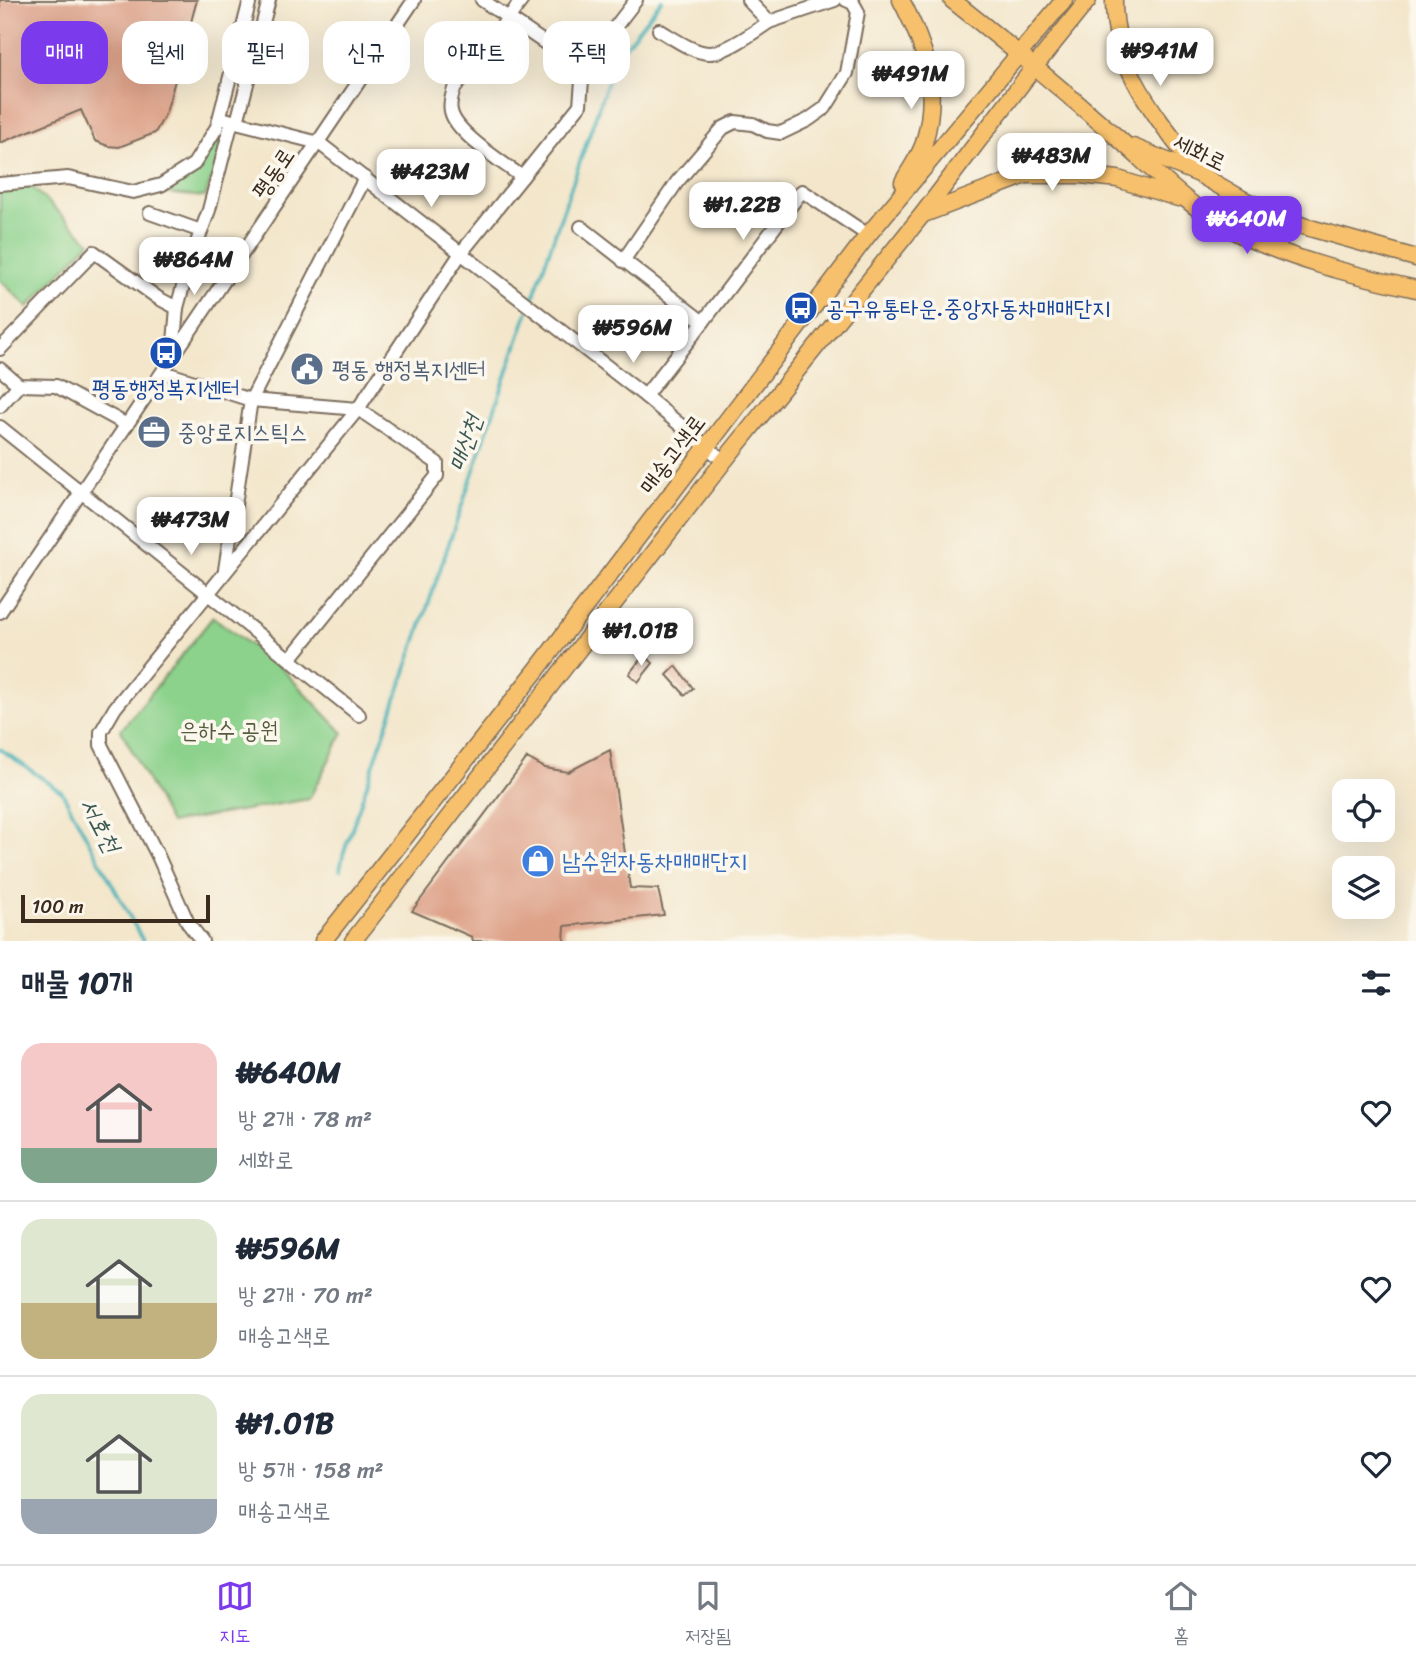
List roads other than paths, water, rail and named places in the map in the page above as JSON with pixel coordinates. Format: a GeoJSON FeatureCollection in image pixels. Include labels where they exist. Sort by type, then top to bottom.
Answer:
{"type":"FeatureCollection","features":[{"type":"Feature","properties":{"kind":"main road"},"geometry":{"type":"LineString","coordinates":[[884,217],[924,144],[930,108],[930,73],[921,37],[901,0]]}},
{"type":"Feature","properties":{"kind":"main road","name":"세화로"},"geometry":{"type":"LineString","coordinates":[[952,0],[1020,53],[1185,201],[1231,230],[1292,255],[1351,274],[1416,289]]}},
{"type":"Feature","properties":{"kind":"main road","name":"매송고색로"},"geometry":{"type":"LineString","coordinates":[[323,941],[536,671],[868,235],[1064,0]]}},
{"type":"Feature","properties":{"kind":"main road","name":"매송고색로"},"geometry":{"type":"LineString","coordinates":[[353,941],[724,461],[922,215],[1088,0]]}},
{"type":"Feature","properties":{"kind":"main road"},"geometry":{"type":"LineString","coordinates":[[1114,0],[1114,14],[1122,51],[1135,82],[1199,174]]}},
{"type":"Feature","properties":{"kind":"main road","name":"세화로"},"geometry":{"type":"LineString","coordinates":[[1122,142],[1199,174],[1244,200],[1303,226],[1416,258]]}},
{"type":"Feature","properties":{"kind":"main road"},"geometry":{"type":"LineString","coordinates":[[922,215],[1026,175],[1081,175],[1118,179],[1185,201]]}},
{"type":"Feature","properties":{"kind":"street"},"geometry":{"type":"LineString","coordinates":[[173,357],[177,308],[189,264],[209,210],[229,120],[250,0]]}},
{"type":"Feature","properties":{"kind":"street"},"geometry":{"type":"LineString","coordinates":[[0,184],[68,178],[133,192],[161,185],[194,164],[217,127],[229,120],[269,0]]}},
{"type":"Feature","properties":{"kind":"street","name":"평동로"},"geometry":{"type":"LineString","coordinates":[[0,612],[414,0]]}},
{"type":"Feature","properties":{"kind":"street"},"geometry":{"type":"LineString","coordinates":[[482,0],[543,42]]}},
{"type":"Feature","properties":{"kind":"street"},"geometry":{"type":"LineString","coordinates":[[522,0],[454,89],[450,101],[456,123],[522,177]]}},
{"type":"Feature","properties":{"kind":"street"},"geometry":{"type":"LineString","coordinates":[[620,21],[636,0]]}},
{"type":"Feature","properties":{"kind":"street"},"geometry":{"type":"LineString","coordinates":[[748,0],[769,22]]}},
{"type":"Feature","properties":{"kind":"street"},"geometry":{"type":"LineString","coordinates":[[659,30],[692,48],[711,53],[742,41],[769,22],[835,0]]}},
{"type":"Feature","properties":{"kind":"street"},"geometry":{"type":"LineString","coordinates":[[623,261],[677,182],[723,128],[735,122],[753,124],[767,131],[781,133],[825,108],[847,73],[858,12],[853,3],[846,0]]}},
{"type":"Feature","properties":{"kind":"street"},"geometry":{"type":"LineString","coordinates":[[202,941],[188,923],[158,856],[101,745],[101,732],[115,708],[358,409],[461,253],[580,105],[582,84]]}},
{"type":"Feature","properties":{"kind":"street"},"geometry":{"type":"LineString","coordinates":[[229,120],[319,143],[645,396],[724,461]]}},
{"type":"Feature","properties":{"kind":"street"},"geometry":{"type":"LineString","coordinates":[[225,570],[251,400],[365,178]]}},
{"type":"Feature","properties":{"kind":"street"},"geometry":{"type":"LineString","coordinates":[[645,396],[802,191],[868,235]]}},
{"type":"Feature","properties":{"kind":"street"},"geometry":{"type":"LineString","coordinates":[[150,213],[201,232]]}},
{"type":"Feature","properties":{"kind":"street"},"geometry":{"type":"LineString","coordinates":[[581,227],[703,323]]}},
{"type":"Feature","properties":{"kind":"street"},"geometry":{"type":"LineString","coordinates":[[0,349],[94,252],[158,298],[177,308]]}},
{"type":"Feature","properties":{"kind":"street"},"geometry":{"type":"LineString","coordinates":[[0,369],[19,385],[56,386],[127,425]]}},
{"type":"Feature","properties":{"kind":"street"},"geometry":{"type":"LineString","coordinates":[[163,372],[251,400],[358,409],[437,463],[437,476],[290,659]]}},
{"type":"Feature","properties":{"kind":"street"},"geometry":{"type":"LineString","coordinates":[[0,406],[19,385]]}},
{"type":"Feature","properties":{"kind":"street"},"geometry":{"type":"LineString","coordinates":[[0,428],[359,715]]}},
{"type":"Feature","properties":{"kind":"waterway","name":"매산천"},"geometry":{"type":"LineString","coordinates":[[531,304],[607,83],[621,51],[662,0]]}},
{"type":"Feature","properties":{"kind":"waterway","name":"매산천"},"geometry":{"type":"LineString","coordinates":[[340,870],[528,311]]}},
{"type":"Feature","properties":{"kind":"waterway","name":"서호천"},"geometry":{"type":"LineString","coordinates":[[0,749],[62,792],[143,941]]}},
{"type":"Feature","properties":{"kind":"place","name":"공구유통타운.중앙자동차매매단지"},"geometry":{"type":"Point","coordinates":[801,308]}},
{"type":"Feature","properties":{"kind":"place","name":"평동행정복지센터"},"geometry":{"type":"Point","coordinates":[166,353]}},
{"type":"Feature","properties":{"kind":"place","name":"평동 행정복지센터"},"geometry":{"type":"Point","coordinates":[307,369]}},
{"type":"Feature","properties":{"kind":"place","name":"중앙로지스틱스"},"geometry":{"type":"Point","coordinates":[154,432]}},
{"type":"Feature","properties":{"kind":"place","name":"남수원자동차매매단지"},"geometry":{"type":"Point","coordinates":[538,861]}},
{"type":"Feature","properties":{"kind":"park label","name":"은하수 공원"},"geometry":{"type":"Point","coordinates":[229,730]}}]}
